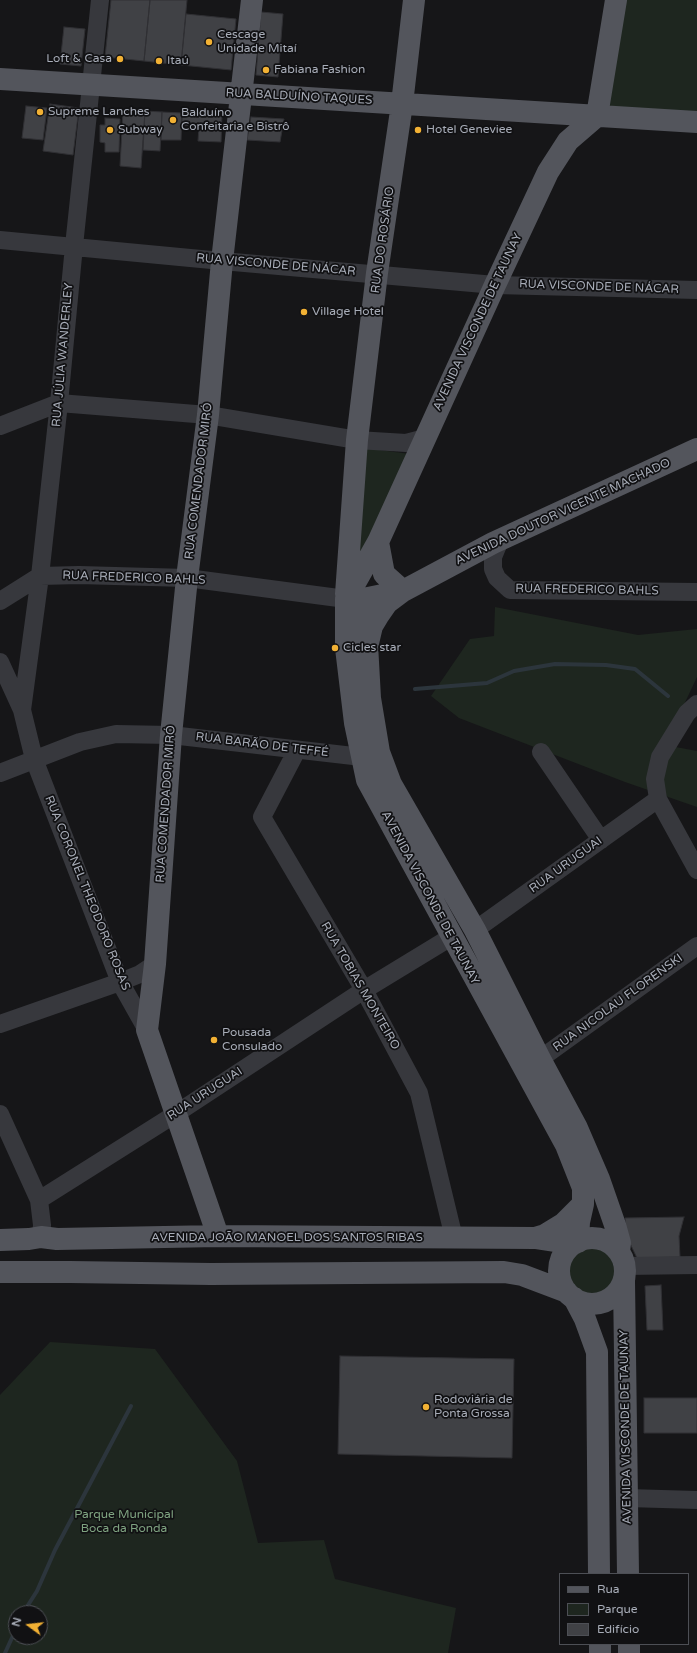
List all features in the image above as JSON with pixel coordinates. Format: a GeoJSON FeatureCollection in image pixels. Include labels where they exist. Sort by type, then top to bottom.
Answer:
{"type":"FeatureCollection","features":[{"type":"Feature","properties":{"kind":"main road","name":"RUA COMENDADOR MIRÓ"},"geometry":{"type":"LineString","coordinates":[[147,1030],[155,964],[170,735],[187,578],[208,415],[222,261],[252,0]]}},
{"type":"Feature","properties":{"kind":"main road","name":"RUA DO ROSÁRIO"},"geometry":{"type":"LineString","coordinates":[[346,599],[357,440],[377,273],[402,104],[414,0]]}},
{"type":"Feature","properties":{"kind":"main road"},"geometry":{"type":"LineString","coordinates":[[597,116],[616,0]]}},
{"type":"Feature","properties":{"kind":"main road","name":"RUA BALDUÍNO TAQUES"},"geometry":{"type":"LineString","coordinates":[[0,79],[697,122]]}},
{"type":"Feature","properties":{"kind":"main road","name":"AVENIDA VISCONDE DE TAUNAY"},"geometry":{"type":"LineString","coordinates":[[576,1243],[583,1204],[583,1188],[566,1145],[451,937],[367,780],[355,723],[346,648],[346,599],[378,542],[548,172],[568,141],[597,116]]}},
{"type":"Feature","properties":{"kind":"main road","name":"AVENIDA DOUTOR VICENTE MACHADO"},"geometry":{"type":"LineString","coordinates":[[367,645],[372,626],[378,616],[387,603],[403,591],[500,540],[697,449]]}},
{"type":"Feature","properties":{"kind":"main road"},"geometry":{"type":"LineString","coordinates":[[378,542],[384,574],[403,591]]}},
{"type":"Feature","properties":{"kind":"main road"},"geometry":{"type":"LineString","coordinates":[[346,599],[368,598],[403,591]]}},
{"type":"Feature","properties":{"kind":"main road","name":"AVENIDA VISCONDE DE TAUNAY"},"geometry":{"type":"LineString","coordinates":[[346,599],[358,611],[366,626],[370,698],[379,752],[391,784],[475,930],[540,1059],[577,1128],[596,1172],[620,1243],[623,1267],[628,1573]]}},
{"type":"Feature","properties":{"kind":"main road","name":"RUA CORONEL THEODORO ROSAS"},"geometry":{"type":"LineString","coordinates":[[147,1030],[218,1236]]}},
{"type":"Feature","properties":{"kind":"main road"},"geometry":{"type":"LineString","coordinates":[[535,1238],[564,1224],[583,1204]]}},
{"type":"Feature","properties":{"kind":"main road","name":"AVENIDA JOÃO MANOEL DOS SANTOS RIBAS"},"geometry":{"type":"LineString","coordinates":[[0,1240],[41,1237],[57,1239],[218,1236],[535,1238],[576,1243]]}},
{"type":"Feature","properties":{"kind":"main road"},"geometry":{"type":"LineString","coordinates":[[41,1237],[52,1242],[58,1253],[57,1260],[53,1266],[41,1272]]}},
{"type":"Feature","properties":{"kind":"main road"},"geometry":{"type":"LineString","coordinates":[[0,1272],[211,1274],[504,1272],[522,1275],[570,1295],[581,1302],[589,1304],[605,1302],[616,1293],[623,1267],[614,1247],[602,1239],[586,1239],[576,1243],[565,1253],[560,1269],[561,1281],[570,1295],[585,1319],[597,1352],[599,1573]]}},
{"type":"Feature","properties":{"kind":"street","name":"RUA JÚLIA WANDERLEY"},"geometry":{"type":"LineString","coordinates":[[22,710],[40,576],[59,404],[100,0]]}},
{"type":"Feature","properties":{"kind":"street","name":"RUA VISCONDE DE NÁCAR"},"geometry":{"type":"LineString","coordinates":[[0,240],[222,261],[377,273],[495,285],[697,290]]}},
{"type":"Feature","properties":{"kind":"street"},"geometry":{"type":"LineString","coordinates":[[0,426],[59,404],[208,415],[357,440],[406,443],[425,438]]}},
{"type":"Feature","properties":{"kind":"street","name":"RUA FREDERICO BAHLS"},"geometry":{"type":"LineString","coordinates":[[500,540],[493,557],[493,569],[497,578],[510,590],[697,592]]}},
{"type":"Feature","properties":{"kind":"street","name":"RUA FREDERICO BAHLS"},"geometry":{"type":"LineString","coordinates":[[40,576],[79,575],[187,578],[346,599]]}},
{"type":"Feature","properties":{"kind":"street"},"geometry":{"type":"LineString","coordinates":[[0,601],[40,576]]}},
{"type":"Feature","properties":{"kind":"street"},"geometry":{"type":"LineString","coordinates":[[665,591],[697,598]]}},
{"type":"Feature","properties":{"kind":"street","name":"RUA CORONEL THEODORO ROSAS"},"geometry":{"type":"LineString","coordinates":[[0,662],[22,710],[34,759],[120,982],[147,1030]]}},
{"type":"Feature","properties":{"kind":"street"},"geometry":{"type":"LineString","coordinates":[[697,704],[687,713],[660,757],[655,779],[658,799],[697,870]]}},
{"type":"Feature","properties":{"kind":"street","name":"RUA BARÃO DE TEFFÉ"},"geometry":{"type":"LineString","coordinates":[[0,773],[80,742],[116,734],[170,735],[362,757]]}},
{"type":"Feature","properties":{"kind":"street","name":"RUA TOBIAS MONTEIRO"},"geometry":{"type":"LineString","coordinates":[[297,750],[262,817],[364,990],[419,1093],[454,1238]]}},
{"type":"Feature","properties":{"kind":"street"},"geometry":{"type":"LineString","coordinates":[[541,752],[601,840]]}},
{"type":"Feature","properties":{"kind":"street","name":"RUA URUGUAI"},"geometry":{"type":"LineString","coordinates":[[475,930],[658,799]]}},
{"type":"Feature","properties":{"kind":"street","name":"RUA URUGUAI"},"geometry":{"type":"LineString","coordinates":[[39,1200],[176,1113],[364,990],[451,937]]}},
{"type":"Feature","properties":{"kind":"street","name":"RUA NICOLAU FLORENSKI"},"geometry":{"type":"LineString","coordinates":[[540,1059],[697,946]]}},
{"type":"Feature","properties":{"kind":"street"},"geometry":{"type":"LineString","coordinates":[[0,1024],[120,982],[140,974],[155,964]]}},
{"type":"Feature","properties":{"kind":"street"},"geometry":{"type":"LineString","coordinates":[[0,1114],[39,1200],[42,1225],[41,1237]]}},
{"type":"Feature","properties":{"kind":"street"},"geometry":{"type":"LineString","coordinates":[[623,1267],[697,1265]]}},
{"type":"Feature","properties":{"kind":"street"},"geometry":{"type":"LineString","coordinates":[[627,1498],[697,1500]]}},
{"type":"Feature","properties":{"kind":"green space"},"geometry":{"type":"Polygon","coordinates":[[[625,0],[697,0],[697,114],[607,109],[625,0]]]}},
{"type":"Feature","properties":{"kind":"green space"},"geometry":{"type":"Polygon","coordinates":[[[364,448],[410,454],[358,566],[364,448]]]}},
{"type":"Feature","properties":{"kind":"green space"},"geometry":{"type":"Polygon","coordinates":[[[495,607],[638,635],[697,629],[697,677],[665,745],[697,751],[697,807],[625,782],[459,718],[431,696],[470,639],[494,636],[495,607]]]}},
{"type":"Feature","properties":{"kind":"green space"},"geometry":{"type":"Polygon","coordinates":[[[597,1246],[602,1247],[610,1253],[616,1261],[616,1281],[610,1289],[602,1295],[587,1296],[582,1295],[574,1289],[568,1281],[567,1266],[568,1261],[574,1253],[582,1247],[597,1246]]]}},
{"type":"Feature","properties":{"kind":"green space","name":"Parque Municipal Boca da Ronda"},"geometry":{"type":"Polygon","coordinates":[[[50,1342],[155,1349],[237,1461],[258,1543],[324,1540],[335,1579],[456,1608],[448,1653],[0,1653],[0,1395],[50,1342]]]}},
{"type":"Feature","properties":{"kind":"building"},"geometry":{"type":"Polygon","coordinates":[[[111,0],[150,0],[144,61],[105,57],[111,0]]]}},
{"type":"Feature","properties":{"kind":"building"},"geometry":{"type":"Polygon","coordinates":[[[150,0],[187,0],[181,65],[144,61],[150,0]]]}},
{"type":"Feature","properties":{"kind":"building"},"geometry":{"type":"Polygon","coordinates":[[[261,12],[283,14],[278,77],[256,75],[261,12]]]}},
{"type":"Feature","properties":{"kind":"building","name":"Cescage Unidade Mitaí"},"geometry":{"type":"Polygon","coordinates":[[[186,14],[236,19],[231,70],[181,65],[186,14]]]}},
{"type":"Feature","properties":{"kind":"building"},"geometry":{"type":"Polygon","coordinates":[[[64,27],[85,29],[81,66],[60,64],[64,27]]]}},
{"type":"Feature","properties":{"kind":"building"},"geometry":{"type":"Polygon","coordinates":[[[50,104],[79,108],[73,155],[43,151],[50,104]]]}},
{"type":"Feature","properties":{"kind":"building"},"geometry":{"type":"Polygon","coordinates":[[[26,106],[47,108],[43,140],[22,138],[26,106]]]}},
{"type":"Feature","properties":{"kind":"building"},"geometry":{"type":"Polygon","coordinates":[[[123,110],[145,111],[141,168],[120,166],[123,110]]]}},
{"type":"Feature","properties":{"kind":"building"},"geometry":{"type":"Polygon","coordinates":[[[145,111],[162,112],[160,151],[143,150],[145,111]]]}},
{"type":"Feature","properties":{"kind":"building"},"geometry":{"type":"Polygon","coordinates":[[[162,112],[182,113],[181,140],[161,140],[162,112]]]}},
{"type":"Feature","properties":{"kind":"building"},"geometry":{"type":"Polygon","coordinates":[[[182,113],[222,115],[221,142],[198,141],[199,126],[182,125],[182,113]]]}},
{"type":"Feature","properties":{"kind":"building"},"geometry":{"type":"Polygon","coordinates":[[[251,117],[284,119],[280,142],[247,140],[251,117]]]}},
{"type":"Feature","properties":{"kind":"building"},"geometry":{"type":"Polygon","coordinates":[[[105,118],[120,119],[119,152],[105,152],[105,143],[100,142],[100,125],[105,125],[105,118]]]}},
{"type":"Feature","properties":{"kind":"building"},"geometry":{"type":"Polygon","coordinates":[[[684,1217],[679,1236],[680,1257],[637,1258],[626,1235],[625,1218],[684,1217]]]}},
{"type":"Feature","properties":{"kind":"building"},"geometry":{"type":"Polygon","coordinates":[[[661,1285],[663,1330],[647,1330],[645,1286],[661,1285]]]}},
{"type":"Feature","properties":{"kind":"building","name":"Rodoviária de Ponta Grossa"},"geometry":{"type":"Polygon","coordinates":[[[340,1356],[514,1359],[512,1458],[338,1454],[340,1356]]]}},
{"type":"Feature","properties":{"kind":"building"},"geometry":{"type":"Polygon","coordinates":[[[644,1398],[697,1398],[697,1433],[644,1433],[644,1398]]]}},
{"type":"Feature","properties":{"kind":"waterway"},"geometry":{"type":"LineString","coordinates":[[415,689],[487,683],[514,671],[555,664],[606,665],[635,669],[668,696]]}},
{"type":"Feature","properties":{"kind":"waterway"},"geometry":{"type":"LineString","coordinates":[[28,1605],[37,1591],[55,1550],[131,1406]]}},
{"type":"Feature","properties":{"kind":"waterway"},"geometry":{"type":"LineString","coordinates":[[5,1653],[9,1645]]}},
{"type":"Feature","properties":{"kind":"place","name":"Cescage Unidade Mitaí"},"geometry":{"type":"Point","coordinates":[209,42]}},
{"type":"Feature","properties":{"kind":"place","name":"Loft & Casa"},"geometry":{"type":"Point","coordinates":[120,59]}},
{"type":"Feature","properties":{"kind":"place","name":"Itaú"},"geometry":{"type":"Point","coordinates":[159,61]}},
{"type":"Feature","properties":{"kind":"place","name":"Fabiana Fashion"},"geometry":{"type":"Point","coordinates":[266,70]}},
{"type":"Feature","properties":{"kind":"place","name":"Supreme Lanches"},"geometry":{"type":"Point","coordinates":[40,112]}},
{"type":"Feature","properties":{"kind":"place","name":"Balduíno Confeitaria e Bistrô"},"geometry":{"type":"Point","coordinates":[173,120]}},
{"type":"Feature","properties":{"kind":"place","name":"Subway"},"geometry":{"type":"Point","coordinates":[110,130]}},
{"type":"Feature","properties":{"kind":"place","name":"Hotel Geneviee"},"geometry":{"type":"Point","coordinates":[418,130]}},
{"type":"Feature","properties":{"kind":"place","name":"Village Hotel"},"geometry":{"type":"Point","coordinates":[304,312]}},
{"type":"Feature","properties":{"kind":"place","name":"Cicles star"},"geometry":{"type":"Point","coordinates":[335,648]}},
{"type":"Feature","properties":{"kind":"place","name":"Pousada Consulado"},"geometry":{"type":"Point","coordinates":[214,1040]}},
{"type":"Feature","properties":{"kind":"place","name":"Rodoviária de Ponta Grossa"},"geometry":{"type":"Point","coordinates":[426,1407]}}]}
